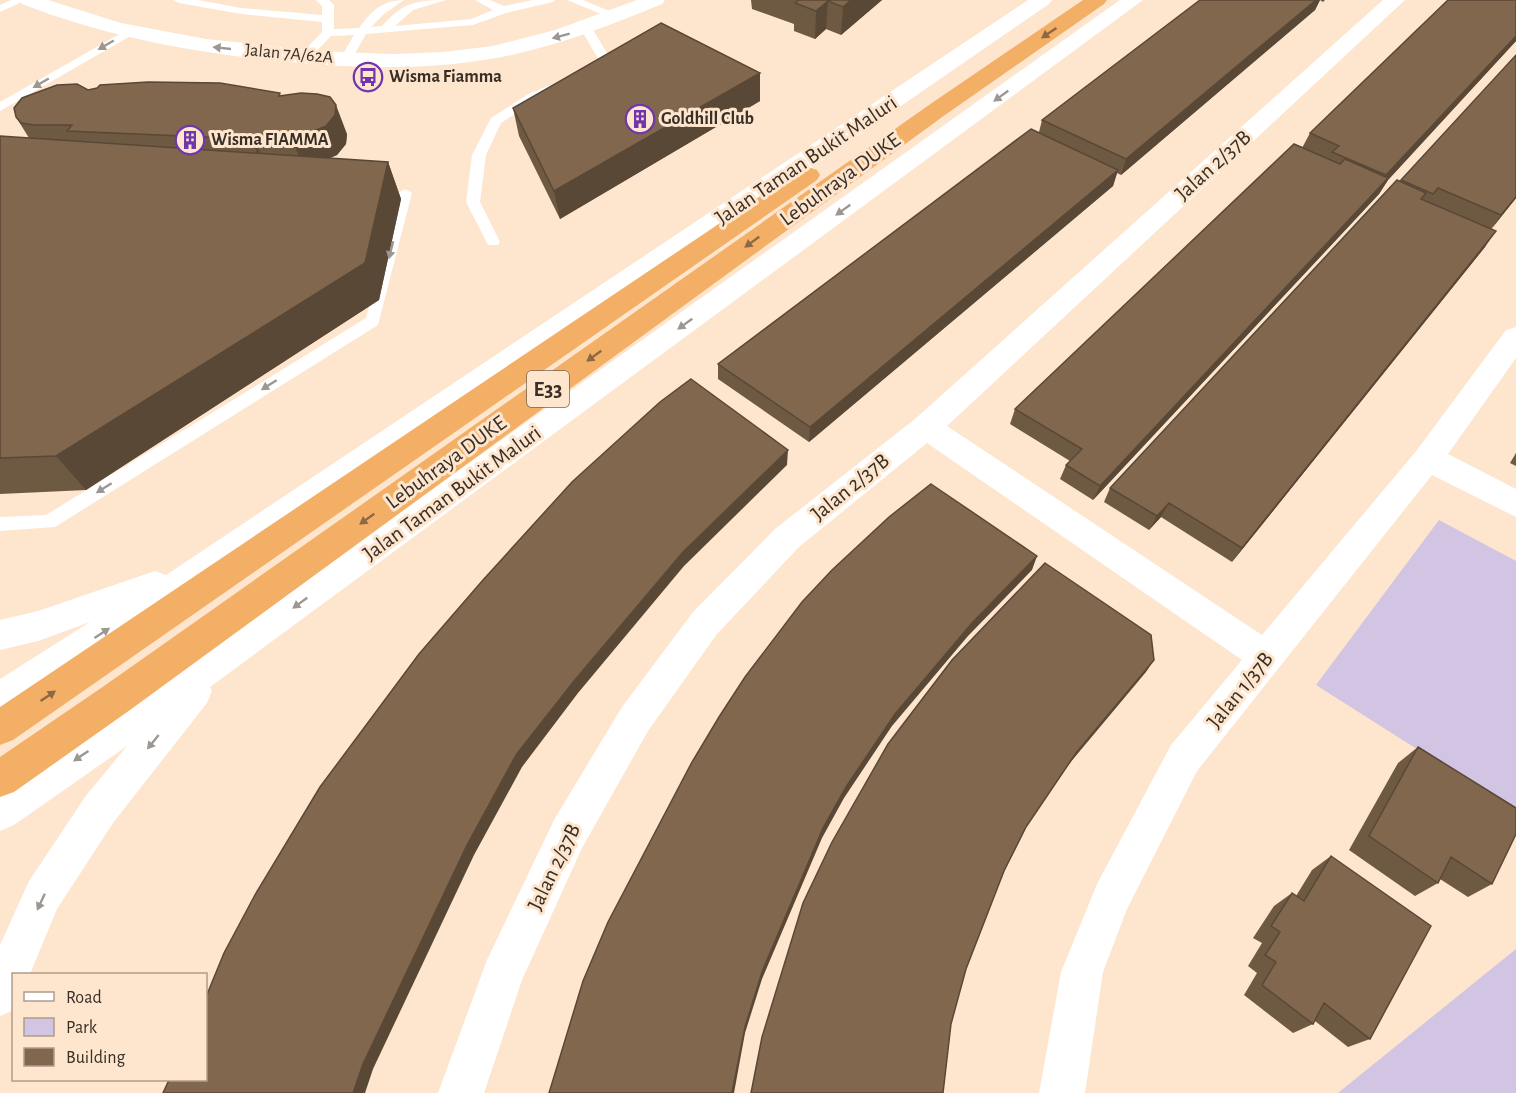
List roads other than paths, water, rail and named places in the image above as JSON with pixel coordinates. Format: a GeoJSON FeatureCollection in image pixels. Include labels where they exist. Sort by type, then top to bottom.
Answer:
{"type":"FeatureCollection","features":[{"type":"Feature","properties":{"kind":"highway","name":"Lebuhraya DUKE"},"geometry":{"type":"LineString","coordinates":[[0,728],[1062,0]]}},
{"type":"Feature","properties":{"kind":"highway","name":"Lebuhraya DUKE"},"geometry":{"type":"LineString","coordinates":[[0,779],[127,691],[937,110],[1097,0]]}},
{"type":"Feature","properties":{"kind":"street","name":"Jalan 7A/62A"},"geometry":{"type":"LineString","coordinates":[[29,0],[92,23],[182,44],[305,56],[401,61],[469,56],[561,37],[652,0]]}},
{"type":"Feature","properties":{"kind":"street","name":"Jalan Taman Bukit Maluri"},"geometry":{"type":"LineString","coordinates":[[0,699],[207,566],[1042,0]]}},
{"type":"Feature","properties":{"kind":"street","name":"Jalan Taman Bukit Maluri"},"geometry":{"type":"LineString","coordinates":[[0,812],[215,664],[1133,0]]}},
{"type":"Feature","properties":{"kind":"street","name":"Jalan 2/37B"},"geometry":{"type":"LineString","coordinates":[[461,1093],[507,964],[568,834],[635,719],[705,622],[787,538],[926,427],[1395,0]]}},
{"type":"Feature","properties":{"kind":"street","name":"Jalan 1/37B"},"geometry":{"type":"LineString","coordinates":[[1062,1093],[1082,972],[1111,898],[1184,758],[1428,458],[1516,338]]}},
{"type":"Feature","properties":{"kind":"street"},"geometry":{"type":"LineString","coordinates":[[926,427],[1266,657]]}},
{"type":"Feature","properties":{"kind":"street"},"geometry":{"type":"LineString","coordinates":[[1428,458],[1516,504]]}},
{"type":"Feature","properties":{"kind":"street"},"geometry":{"type":"LineString","coordinates":[[0,635],[38,626],[207,566]]}},
{"type":"Feature","properties":{"kind":"street"},"geometry":{"type":"LineString","coordinates":[[0,994],[43,895],[99,810],[215,664]]}},
{"type":"Feature","properties":{"kind":"lane"},"geometry":{"type":"LineString","coordinates":[[0,9],[20,0]]}},
{"type":"Feature","properties":{"kind":"lane"},"geometry":{"type":"LineString","coordinates":[[179,0],[242,11],[329,19]]}},
{"type":"Feature","properties":{"kind":"lane"},"geometry":{"type":"LineString","coordinates":[[305,56],[328,33],[328,5],[321,0]]}},
{"type":"Feature","properties":{"kind":"lane"},"geometry":{"type":"LineString","coordinates":[[346,59],[360,31],[380,9],[398,0]]}},
{"type":"Feature","properties":{"kind":"lane"},"geometry":{"type":"LineString","coordinates":[[386,29],[403,10],[417,4],[440,0]]}},
{"type":"Feature","properties":{"kind":"lane"},"geometry":{"type":"LineString","coordinates":[[481,0],[503,10]]}},
{"type":"Feature","properties":{"kind":"lane"},"geometry":{"type":"LineString","coordinates":[[328,33],[433,27],[473,22],[503,10],[549,0]]}},
{"type":"Feature","properties":{"kind":"lane"},"geometry":{"type":"LineString","coordinates":[[573,0],[615,16]]}},
{"type":"Feature","properties":{"kind":"lane"},"geometry":{"type":"LineString","coordinates":[[586,28],[608,65]]}},
{"type":"Feature","properties":{"kind":"lane"},"geometry":{"type":"LineString","coordinates":[[0,107],[129,32]]}},
{"type":"Feature","properties":{"kind":"lane"},"geometry":{"type":"LineString","coordinates":[[493,242],[473,202],[479,155],[496,121],[532,97],[575,79]]}},
{"type":"Feature","properties":{"kind":"lane"},"geometry":{"type":"LineString","coordinates":[[0,524],[50,522],[373,321],[405,194]]}},
{"type":"Feature","properties":{"kind":"place","name":"Wisma Fiamma"},"geometry":{"type":"Point","coordinates":[368,77]}},
{"type":"Feature","properties":{"kind":"place","name":"Goldhill Club"},"geometry":{"type":"Point","coordinates":[640,119]}},
{"type":"Feature","properties":{"kind":"place","name":"Wisma FIAMMA"},"geometry":{"type":"Point","coordinates":[190,140]}}]}
